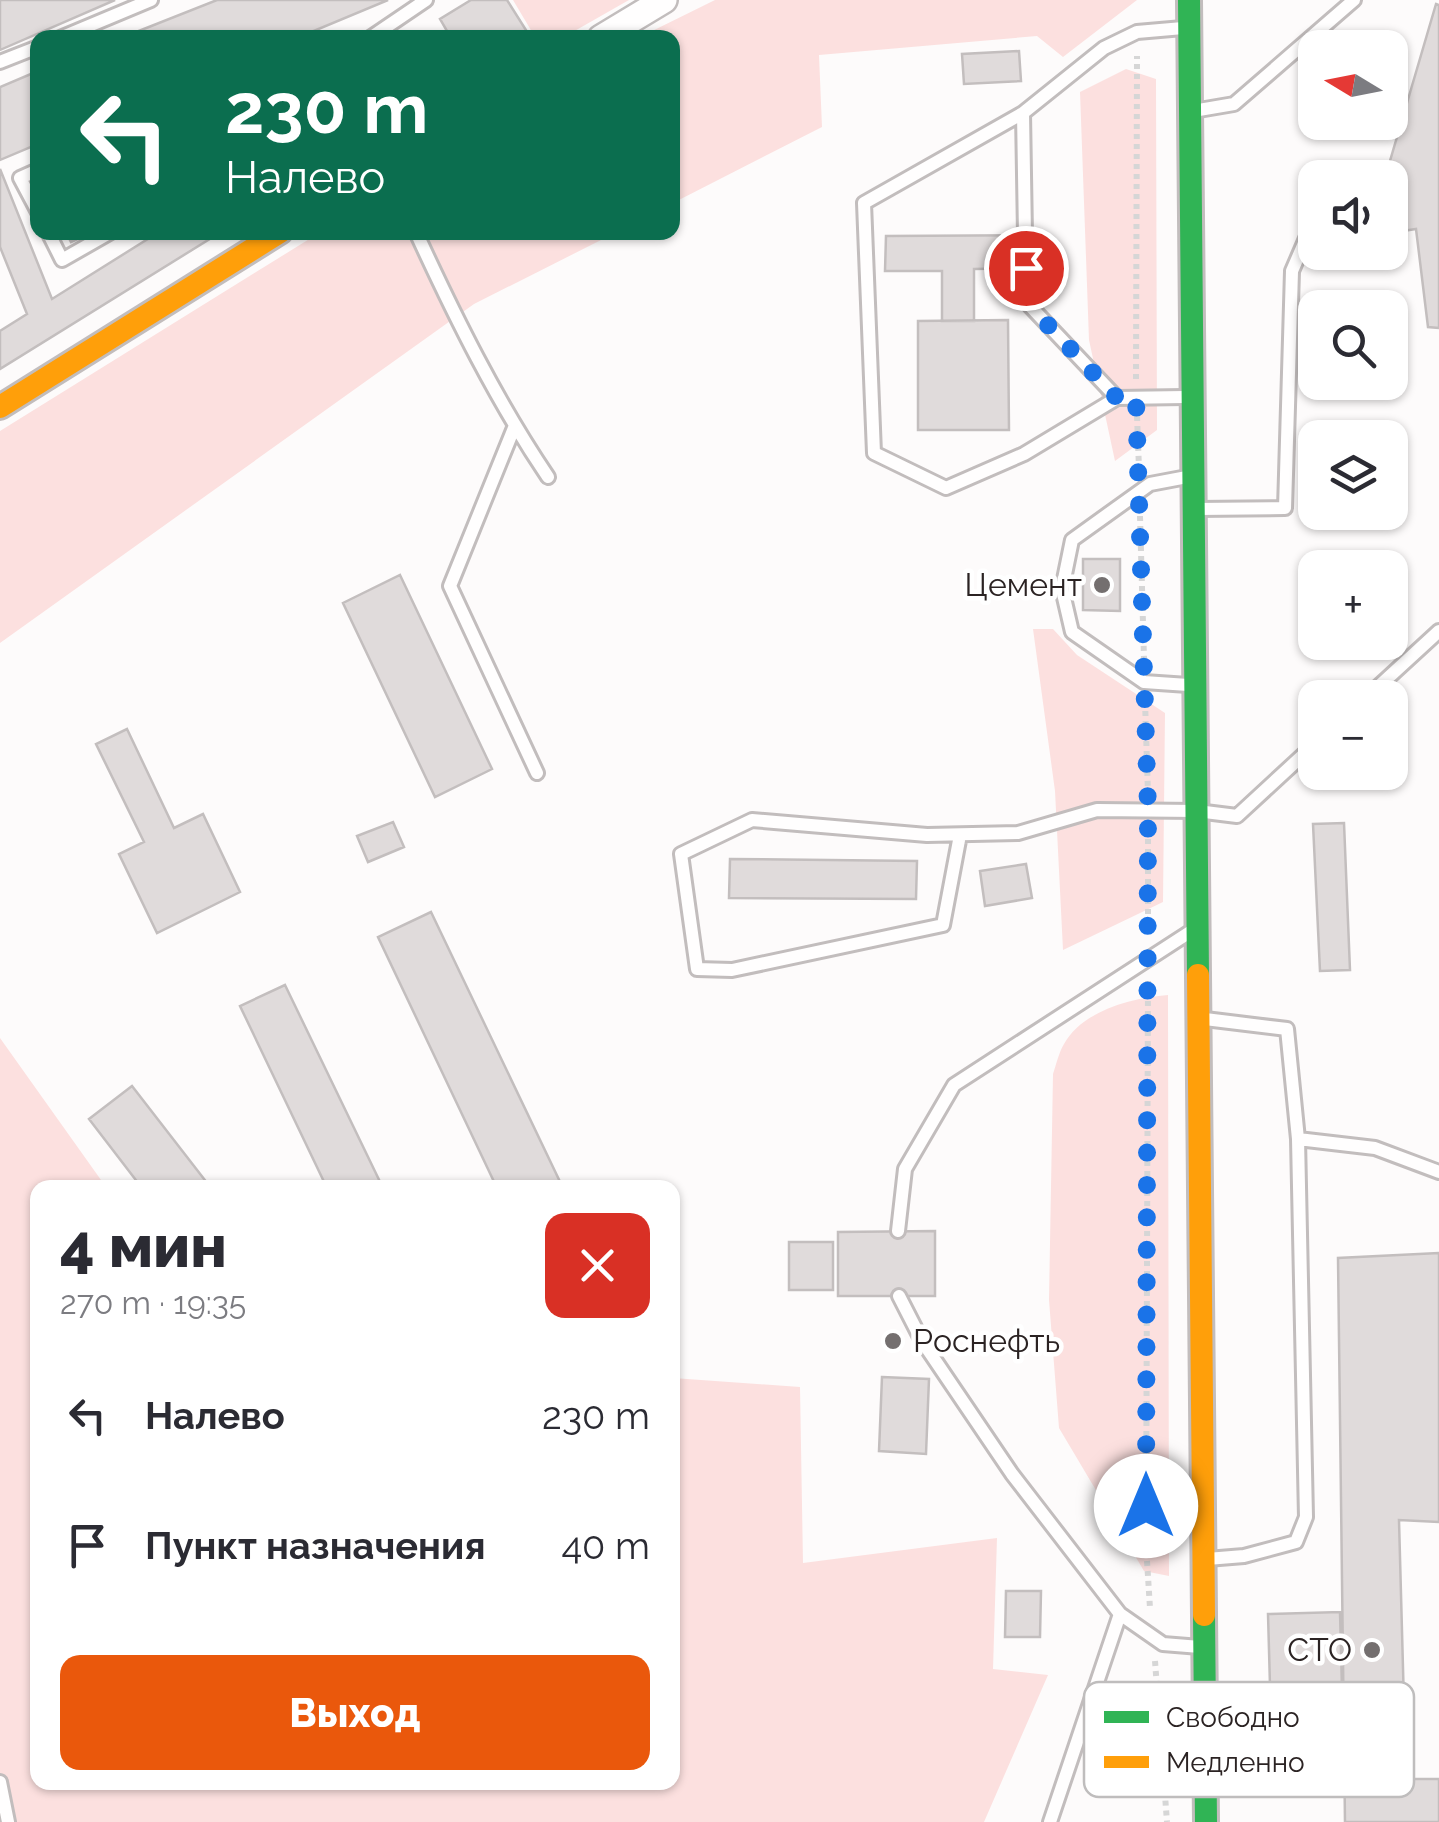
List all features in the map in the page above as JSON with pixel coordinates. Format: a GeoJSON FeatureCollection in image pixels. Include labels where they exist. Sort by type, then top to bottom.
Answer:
{"type":"FeatureCollection","features":[{"type":"Feature","properties":{"kind":"main road"},"geometry":{"type":"LineString","coordinates":[[1190,0],[1206,1682]]}},
{"type":"Feature","properties":{"kind":"main road"},"geometry":{"type":"LineString","coordinates":[[0,407],[267,240]]}},
{"type":"Feature","properties":{"kind":"street"},"geometry":{"type":"LineString","coordinates":[[614,30],[664,0]]}},
{"type":"Feature","properties":{"kind":"lane"},"geometry":{"type":"LineString","coordinates":[[79,30],[151,0]]}},
{"type":"Feature","properties":{"kind":"lane"},"geometry":{"type":"LineString","coordinates":[[382,30],[426,0]]}},
{"type":"Feature","properties":{"kind":"lane"},"geometry":{"type":"LineString","coordinates":[[1190,112],[1234,104],[1354,0]]}},
{"type":"Feature","properties":{"kind":"lane"},"geometry":{"type":"LineString","coordinates":[[1190,27],[1136,32],[1104,48],[1023,113],[864,203],[874,453],[946,488],[1024,454],[1117,398],[1194,397]]}},
{"type":"Feature","properties":{"kind":"lane"},"geometry":{"type":"LineString","coordinates":[[0,62],[30,50]]}},
{"type":"Feature","properties":{"kind":"lane"},"geometry":{"type":"LineString","coordinates":[[1023,113],[1025,235]]}},
{"type":"Feature","properties":{"kind":"lane"},"geometry":{"type":"LineString","coordinates":[[30,174],[20,178],[30,197]]}},
{"type":"Feature","properties":{"kind":"lane"},"geometry":{"type":"LineString","coordinates":[[52,240],[62,260],[97,240]]}},
{"type":"Feature","properties":{"kind":"lane"},"geometry":{"type":"LineString","coordinates":[[420,240],[514,428],[548,477]]}},
{"type":"Feature","properties":{"kind":"lane"},"geometry":{"type":"LineString","coordinates":[[1195,509],[1285,508],[1292,271],[1298,257]]}},
{"type":"Feature","properties":{"kind":"lane"},"geometry":{"type":"LineString","coordinates":[[1026,268],[1030,306],[1117,398]]}},
{"type":"Feature","properties":{"kind":"lane"},"geometry":{"type":"LineString","coordinates":[[514,428],[450,586],[537,773]]}},
{"type":"Feature","properties":{"kind":"lane"},"geometry":{"type":"LineString","coordinates":[[1194,475],[1150,484],[1072,540],[1062,590],[1072,632],[1144,682],[1196,686]]}},
{"type":"Feature","properties":{"kind":"lane"},"geometry":{"type":"LineString","coordinates":[[1386,680],[1439,631]]}},
{"type":"Feature","properties":{"kind":"lane"},"geometry":{"type":"LineString","coordinates":[[960,835],[943,924],[732,970],[697,969],[681,854],[752,820],[960,835],[1018,833],[1097,810],[1197,811],[1237,816],[1298,760]]}},
{"type":"Feature","properties":{"kind":"lane"},"geometry":{"type":"LineString","coordinates":[[898,1232],[905,1169],[954,1085],[1196,928]]}},
{"type":"Feature","properties":{"kind":"lane"},"geometry":{"type":"LineString","coordinates":[[1200,1018],[1287,1029],[1298,1138],[1306,1517],[1296,1542],[1244,1556],[1204,1559]]}},
{"type":"Feature","properties":{"kind":"lane"},"geometry":{"type":"LineString","coordinates":[[1298,1138],[1374,1148],[1439,1172]]}},
{"type":"Feature","properties":{"kind":"lane"},"geometry":{"type":"LineString","coordinates":[[899,1296],[922,1341],[1012,1474],[1120,1614],[1163,1644],[1206,1647]]}},
{"type":"Feature","properties":{"kind":"lane"},"geometry":{"type":"LineString","coordinates":[[1097,1682],[1120,1614]]}},
{"type":"Feature","properties":{"kind":"lane"},"geometry":{"type":"LineString","coordinates":[[1050,1822],[1084,1721]]}},
{"type":"Feature","properties":{"kind":"lane"},"geometry":{"type":"LineString","coordinates":[[0,1782],[8,1822]]}},
{"type":"Feature","properties":{"kind":"path"},"geometry":{"type":"LineString","coordinates":[[1136,32],[1136,397],[1148,810],[1146,1545],[1156,1682]]}},
{"type":"Feature","properties":{"kind":"shaded area"},"geometry":{"type":"Polygon","coordinates":[[[513,0],[629,0],[576,30],[531,30],[513,0]]]}},
{"type":"Feature","properties":{"kind":"shaded area"},"geometry":{"type":"Polygon","coordinates":[[[715,0],[1137,0],[1063,57],[1037,36],[819,55],[822,127],[680,199],[680,30],[654,30],[715,0]]]}},
{"type":"Feature","properties":{"kind":"shaded area"},"geometry":{"type":"Polygon","coordinates":[[[1126,69],[1156,79],[1157,430],[1115,461],[1089,340],[1080,92],[1126,69]]]}},
{"type":"Feature","properties":{"kind":"shaded area"},"geometry":{"type":"Polygon","coordinates":[[[308,240],[601,240],[474,304],[0,643],[0,431],[308,240]]]}},
{"type":"Feature","properties":{"kind":"shaded area"},"geometry":{"type":"Polygon","coordinates":[[[1033,629],[1053,629],[1077,655],[1165,713],[1163,902],[1063,950],[1055,791],[1033,629]]]}},
{"type":"Feature","properties":{"kind":"shaded area"},"geometry":{"type":"Polygon","coordinates":[[[1168,995],[1169,1576],[1144,1571],[1059,1428],[1049,1300],[1053,1074],[1061,1051],[1072,1032],[1096,1014],[1139,999],[1168,995]]]}},
{"type":"Feature","properties":{"kind":"shaded area"},"geometry":{"type":"Polygon","coordinates":[[[0,1038],[101,1180],[30,1180],[30,1790],[680,1790],[680,1378],[800,1387],[803,1563],[997,1538],[993,1669],[1048,1675],[984,1822],[0,1822],[0,1038]]]}},
{"type":"Feature","properties":{"kind":"building"},"geometry":{"type":"Polygon","coordinates":[[[0,0],[115,0],[46,30],[30,30],[30,37],[0,50],[0,0]]]}},
{"type":"Feature","properties":{"kind":"building"},"geometry":{"type":"Polygon","coordinates":[[[217,0],[388,0],[316,30],[141,30],[217,0]]]}},
{"type":"Feature","properties":{"kind":"building"},"geometry":{"type":"Polygon","coordinates":[[[471,0],[507,0],[526,30],[446,30],[440,19],[471,0]]]}},
{"type":"Feature","properties":{"kind":"building"},"geometry":{"type":"Polygon","coordinates":[[[1436,4],[1439,328],[1428,327],[1416,229],[1408,230],[1408,160],[1390,160],[1396,140],[1408,140],[1408,100],[1436,4]]]}},
{"type":"Feature","properties":{"kind":"building"},"geometry":{"type":"Polygon","coordinates":[[[1019,51],[1021,81],[964,84],[962,54],[1019,51]]]}},
{"type":"Feature","properties":{"kind":"building"},"geometry":{"type":"Polygon","coordinates":[[[30,74],[30,147],[0,160],[0,87],[30,74]]]}},
{"type":"Feature","properties":{"kind":"building"},"geometry":{"type":"Polygon","coordinates":[[[0,169],[52,299],[146,240],[208,240],[0,369],[0,331],[27,314],[0,247],[0,169]]]}},
{"type":"Feature","properties":{"kind":"building"},"geometry":{"type":"Polygon","coordinates":[[[1044,235],[1044,268],[974,269],[974,321],[942,321],[942,271],[885,271],[886,236],[1044,235]]]}},
{"type":"Feature","properties":{"kind":"building"},"geometry":{"type":"Polygon","coordinates":[[[1008,320],[1009,430],[918,430],[918,321],[1008,320]]]}},
{"type":"Feature","properties":{"kind":"building","name":"Цемент"},"geometry":{"type":"Polygon","coordinates":[[[1083,559],[1120,559],[1120,611],[1083,610],[1083,559]]]}},
{"type":"Feature","properties":{"kind":"building"},"geometry":{"type":"Polygon","coordinates":[[[400,575],[492,769],[435,797],[343,603],[400,575]]]}},
{"type":"Feature","properties":{"kind":"building"},"geometry":{"type":"Polygon","coordinates":[[[127,729],[174,828],[203,814],[240,892],[157,933],[119,854],[144,842],[96,744],[127,729]]]}},
{"type":"Feature","properties":{"kind":"building"},"geometry":{"type":"Polygon","coordinates":[[[393,822],[404,847],[368,862],[357,836],[393,822]]]}},
{"type":"Feature","properties":{"kind":"building"},"geometry":{"type":"Polygon","coordinates":[[[1344,823],[1350,970],[1320,971],[1313,824],[1344,823]]]}},
{"type":"Feature","properties":{"kind":"building"},"geometry":{"type":"Polygon","coordinates":[[[730,859],[917,861],[916,899],[729,898],[730,859]]]}},
{"type":"Feature","properties":{"kind":"building"},"geometry":{"type":"Polygon","coordinates":[[[1026,864],[1032,898],[985,906],[980,871],[1026,864]]]}},
{"type":"Feature","properties":{"kind":"building"},"geometry":{"type":"Polygon","coordinates":[[[431,912],[559,1180],[493,1180],[378,937],[431,912]]]}},
{"type":"Feature","properties":{"kind":"building"},"geometry":{"type":"Polygon","coordinates":[[[285,985],[379,1180],[323,1180],[240,1006],[285,985]]]}},
{"type":"Feature","properties":{"kind":"building"},"geometry":{"type":"Polygon","coordinates":[[[132,1086],[205,1180],[136,1180],[89,1119],[132,1086]]]}},
{"type":"Feature","properties":{"kind":"building"},"geometry":{"type":"Polygon","coordinates":[[[935,1231],[935,1296],[838,1296],[838,1232],[935,1231]]]}},
{"type":"Feature","properties":{"kind":"building"},"geometry":{"type":"Polygon","coordinates":[[[789,1242],[833,1242],[833,1290],[789,1290],[789,1242]]]}},
{"type":"Feature","properties":{"kind":"building","name":"СТО"},"geometry":{"type":"Polygon","coordinates":[[[1439,1253],[1439,1522],[1399,1520],[1403,1682],[1343,1682],[1338,1258],[1439,1253]]]}},
{"type":"Feature","properties":{"kind":"building"},"geometry":{"type":"Polygon","coordinates":[[[882,1377],[929,1379],[926,1454],[879,1451],[882,1377]]]}},
{"type":"Feature","properties":{"kind":"building"},"geometry":{"type":"Polygon","coordinates":[[[1006,1591],[1041,1591],[1040,1637],[1005,1637],[1006,1591]]]}},
{"type":"Feature","properties":{"kind":"building"},"geometry":{"type":"Polygon","coordinates":[[[1340,1612],[1342,1682],[1270,1682],[1268,1614],[1340,1612]]]}},
{"type":"Feature","properties":{"kind":"building","name":"СТО"},"geometry":{"type":"Polygon","coordinates":[[[1414,1779],[1439,1779],[1439,1822],[1345,1822],[1345,1797],[1414,1797],[1414,1779]]]}},
{"type":"Feature","properties":{"kind":"traffic: fast"},"geometry":{"type":"LineString","coordinates":[[1189,0],[1198,975]]}},
{"type":"Feature","properties":{"kind":"traffic: fast"},"geometry":{"type":"LineString","coordinates":[[1204,1615],[1205,1682]]}},
{"type":"Feature","properties":{"kind":"traffic: fast"},"geometry":{"type":"LineString","coordinates":[[1206,1797],[1206,1822]]}},
{"type":"Feature","properties":{"kind":"traffic: slow"},"geometry":{"type":"LineString","coordinates":[[0,407],[267,240]]}},
{"type":"Feature","properties":{"kind":"traffic: slow"},"geometry":{"type":"LineString","coordinates":[[1198,975],[1204,1615]]}},
{"type":"Feature","properties":{"kind":"place","name":"Цемент"},"geometry":{"type":"Point","coordinates":[1102,585]}},
{"type":"Feature","properties":{"kind":"place","name":"Роснефть"},"geometry":{"type":"Point","coordinates":[893,1341]}},
{"type":"Feature","properties":{"kind":"place","name":"СТО"},"geometry":{"type":"Point","coordinates":[1372,1650]}},
{"type":"Feature","properties":{"kind":"route"},"geometry":{"type":"LineString","coordinates":[[1026,268],[1030,306],[1117,398],[1136,397],[1148,810],[1146,1506]]}}]}
